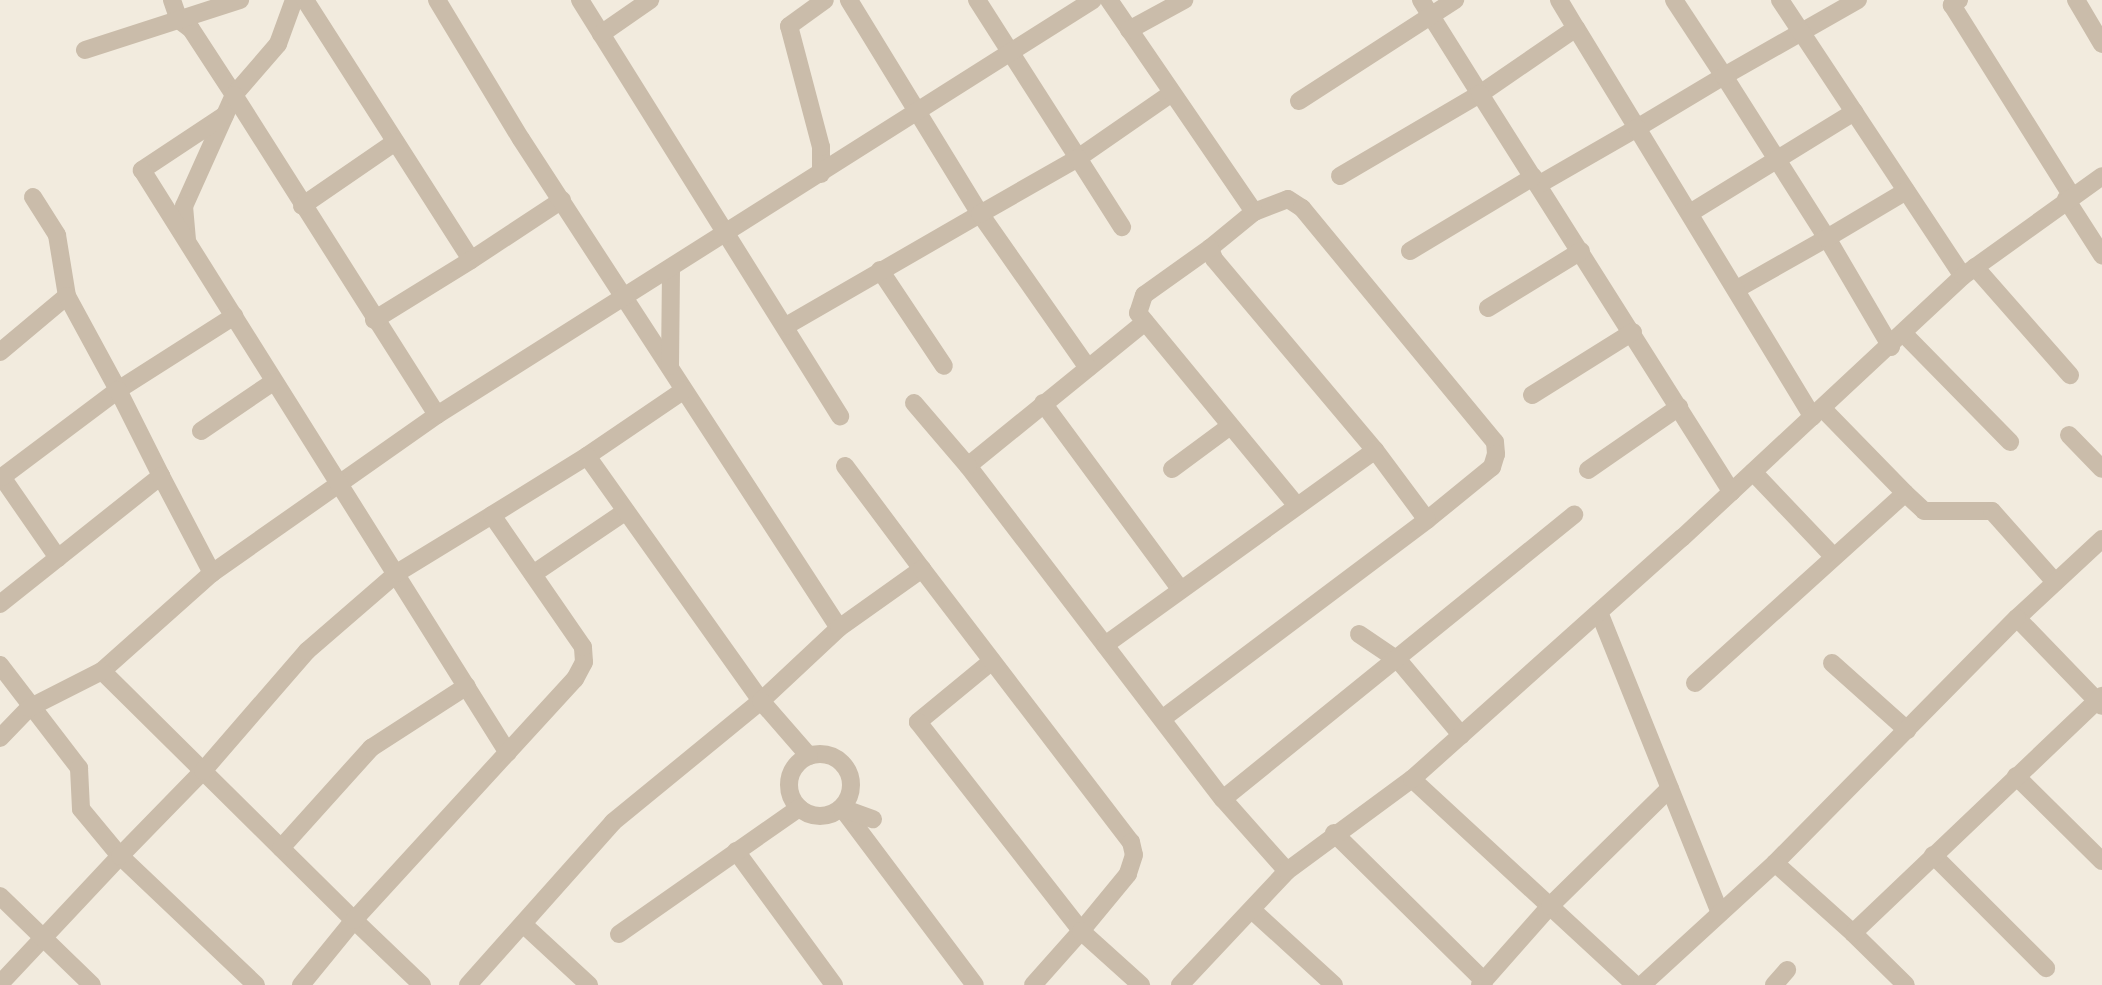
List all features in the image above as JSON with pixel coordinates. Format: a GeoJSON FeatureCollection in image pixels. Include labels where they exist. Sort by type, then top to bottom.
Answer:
{"type":"FeatureCollection","features":[{"type":"Feature","properties":{"kind":"street"},"geometry":{"type":"LineString","coordinates":[[172,0],[179,20],[191,29],[437,415]]}},
{"type":"Feature","properties":{"kind":"street"},"geometry":{"type":"LineString","coordinates":[[85,50],[240,0]]}},
{"type":"Feature","properties":{"kind":"street"},"geometry":{"type":"LineString","coordinates":[[187,243],[184,206],[234,95],[278,44],[294,0]]}},
{"type":"Feature","properties":{"kind":"street"},"geometry":{"type":"LineString","coordinates":[[305,0],[471,260]]}},
{"type":"Feature","properties":{"kind":"street"},"geometry":{"type":"LineString","coordinates":[[437,0],[562,200],[839,628]]}},
{"type":"Feature","properties":{"kind":"street"},"geometry":{"type":"LineString","coordinates":[[580,0],[840,416]]}},
{"type":"Feature","properties":{"kind":"street"},"geometry":{"type":"LineString","coordinates":[[601,34],[650,0]]}},
{"type":"Feature","properties":{"kind":"street"},"geometry":{"type":"LineString","coordinates":[[821,174],[821,146],[789,26],[825,0]]}},
{"type":"Feature","properties":{"kind":"street"},"geometry":{"type":"LineString","coordinates":[[849,0],[980,215],[1088,368]]}},
{"type":"Feature","properties":{"kind":"street"},"geometry":{"type":"LineString","coordinates":[[977,0],[1122,228]]}},
{"type":"Feature","properties":{"kind":"street"},"geometry":{"type":"LineString","coordinates":[[0,738],[29,708],[102,671],[212,573],[339,479],[1093,0]]}},
{"type":"Feature","properties":{"kind":"street"},"geometry":{"type":"LineString","coordinates":[[1109,0],[1254,212]]}},
{"type":"Feature","properties":{"kind":"street"},"geometry":{"type":"LineString","coordinates":[[1129,30],[1184,0]]}},
{"type":"Feature","properties":{"kind":"street"},"geometry":{"type":"LineString","coordinates":[[1420,0],[1732,492]]}},
{"type":"Feature","properties":{"kind":"street"},"geometry":{"type":"LineString","coordinates":[[1299,101],[1455,0]]}},
{"type":"Feature","properties":{"kind":"street"},"geometry":{"type":"LineString","coordinates":[[1559,0],[1737,289],[1818,413],[1924,511],[1992,511],[2055,582]]}},
{"type":"Feature","properties":{"kind":"street"},"geometry":{"type":"LineString","coordinates":[[1674,0],[1827,238],[1898,341],[2010,442]]}},
{"type":"Feature","properties":{"kind":"street"},"geometry":{"type":"LineString","coordinates":[[1780,0],[1906,191],[1969,272],[2070,375]]}},
{"type":"Feature","properties":{"kind":"street"},"geometry":{"type":"LineString","coordinates":[[1410,251],[1637,128],[1858,0]]}},
{"type":"Feature","properties":{"kind":"street"},"geometry":{"type":"LineString","coordinates":[[2076,0],[2101,41]]}},
{"type":"Feature","properties":{"kind":"street"},"geometry":{"type":"LineString","coordinates":[[1953,2],[2102,255]]}},
{"type":"Feature","properties":{"kind":"street"},"geometry":{"type":"LineString","coordinates":[[1340,176],[1480,94],[1576,29]]}},
{"type":"Feature","properties":{"kind":"street"},"geometry":{"type":"LineString","coordinates":[[786,326],[1078,158],[1172,93]]}},
{"type":"Feature","properties":{"kind":"street"},"geometry":{"type":"LineString","coordinates":[[1690,213],[1854,112]]}},
{"type":"Feature","properties":{"kind":"street"},"geometry":{"type":"LineString","coordinates":[[225,115],[142,170],[274,382],[339,479],[508,753]]}},
{"type":"Feature","properties":{"kind":"street"},"geometry":{"type":"LineString","coordinates":[[302,206],[395,142]]}},
{"type":"Feature","properties":{"kind":"street"},"geometry":{"type":"LineString","coordinates":[[1180,985],[1287,871],[1334,833],[1412,779],[1898,341],[1969,272],[2068,197],[2102,176]]}},
{"type":"Feature","properties":{"kind":"street"},"geometry":{"type":"LineString","coordinates":[[1737,289],[1906,191]]}},
{"type":"Feature","properties":{"kind":"street"},"geometry":{"type":"LineString","coordinates":[[33,197],[57,235],[67,296],[212,573]]}},
{"type":"Feature","properties":{"kind":"street"},"geometry":{"type":"LineString","coordinates":[[1163,718],[1427,520],[1492,467],[1495,442],[1302,208],[1288,199],[1254,212],[1210,248],[1144,295],[1138,305],[1145,322],[1229,428],[1297,506]]}},
{"type":"Feature","properties":{"kind":"street"},"geometry":{"type":"LineString","coordinates":[[374,320],[562,200]]}},
{"type":"Feature","properties":{"kind":"street"},"geometry":{"type":"LineString","coordinates":[[1210,248],[1244,300],[1375,450],[1427,520]]}},
{"type":"Feature","properties":{"kind":"street"},"geometry":{"type":"LineString","coordinates":[[1488,308],[1581,251]]}},
{"type":"Feature","properties":{"kind":"street"},"geometry":{"type":"LineString","coordinates":[[670,366],[671,270]]}},
{"type":"Feature","properties":{"kind":"street"},"geometry":{"type":"LineString","coordinates":[[880,270],[944,366]]}},
{"type":"Feature","properties":{"kind":"street"},"geometry":{"type":"LineString","coordinates":[[0,352],[67,296]]}},
{"type":"Feature","properties":{"kind":"street"},"geometry":{"type":"LineString","coordinates":[[58,558],[1,476],[118,390],[234,316]]}},
{"type":"Feature","properties":{"kind":"street"},"geometry":{"type":"LineString","coordinates":[[968,466],[1145,322]]}},
{"type":"Feature","properties":{"kind":"street"},"geometry":{"type":"LineString","coordinates":[[1532,395],[1633,332]]}},
{"type":"Feature","properties":{"kind":"street"},"geometry":{"type":"LineString","coordinates":[[201,431],[274,382]]}},
{"type":"Feature","properties":{"kind":"street"},"geometry":{"type":"LineString","coordinates":[[0,984],[41,936],[203,771],[307,650],[397,573],[587,456],[684,390]]}},
{"type":"Feature","properties":{"kind":"street"},"geometry":{"type":"LineString","coordinates":[[914,403],[968,466],[1223,799],[1287,871]]}},
{"type":"Feature","properties":{"kind":"street"},"geometry":{"type":"LineString","coordinates":[[1043,403],[1181,590]]}},
{"type":"Feature","properties":{"kind":"street"},"geometry":{"type":"LineString","coordinates":[[1588,470],[1679,407]]}},
{"type":"Feature","properties":{"kind":"street"},"geometry":{"type":"LineString","coordinates":[[1172,469],[1229,428]]}},
{"type":"Feature","properties":{"kind":"street"},"geometry":{"type":"LineString","coordinates":[[2069,435],[2102,470]]}},
{"type":"Feature","properties":{"kind":"street"},"geometry":{"type":"LineString","coordinates":[[1105,645],[1375,450]]}},
{"type":"Feature","properties":{"kind":"street"},"geometry":{"type":"LineString","coordinates":[[587,456],[761,701],[808,756]]}},
{"type":"Feature","properties":{"kind":"street"},"geometry":{"type":"LineString","coordinates":[[845,466],[1131,842],[1134,855],[1128,874],[1033,985]]}},
{"type":"Feature","properties":{"kind":"street"},"geometry":{"type":"LineString","coordinates":[[1753,472],[1834,557]]}},
{"type":"Feature","properties":{"kind":"street"},"geometry":{"type":"LineString","coordinates":[[0,604],[161,477]]}},
{"type":"Feature","properties":{"kind":"street"},"geometry":{"type":"LineString","coordinates":[[1695,683],[1905,493]]}},
{"type":"Feature","properties":{"kind":"street"},"geometry":{"type":"LineString","coordinates":[[533,574],[626,511]]}},
{"type":"Feature","properties":{"kind":"street"},"geometry":{"type":"LineString","coordinates":[[301,985],[354,920],[508,753],[584,663],[583,647],[492,515]]}},
{"type":"Feature","properties":{"kind":"street"},"geometry":{"type":"LineString","coordinates":[[1223,799],[1399,661],[1574,515]]}},
{"type":"Feature","properties":{"kind":"street"},"geometry":{"type":"LineString","coordinates":[[1642,985],[1775,863],[2017,618],[2102,539]]}},
{"type":"Feature","properties":{"kind":"street"},"geometry":{"type":"LineString","coordinates":[[468,985],[613,822],[761,701],[839,628],[922,569]]}},
{"type":"Feature","properties":{"kind":"street"},"geometry":{"type":"LineString","coordinates":[[1599,612],[1720,913]]}},
{"type":"Feature","properties":{"kind":"street"},"geometry":{"type":"LineString","coordinates":[[1853,933],[2016,776],[2100,701],[2017,618]]}},
{"type":"Feature","properties":{"kind":"street"},"geometry":{"type":"LineString","coordinates":[[1359,634],[1399,661],[1461,735]]}},
{"type":"Feature","properties":{"kind":"street"},"geometry":{"type":"LineString","coordinates":[[992,661],[918,722],[1081,931],[1141,985]]}},
{"type":"Feature","properties":{"kind":"street"},"geometry":{"type":"LineString","coordinates":[[1832,663],[1907,730]]}},
{"type":"Feature","properties":{"kind":"street"},"geometry":{"type":"LineString","coordinates":[[0,665],[29,708],[82,774],[81,808],[120,856],[256,985]]}},
{"type":"Feature","properties":{"kind":"street"},"geometry":{"type":"LineString","coordinates":[[102,671],[422,985]]}},
{"type":"Feature","properties":{"kind":"street"},"geometry":{"type":"LineString","coordinates":[[281,848],[371,748],[467,686]]}},
{"type":"Feature","properties":{"kind":"street"},"geometry":{"type":"LineString","coordinates":[[842,808],[851,792],[846,766],[825,754],[808,756],[790,775],[790,793],[799,808],[816,816],[842,808],[873,819]]}},
{"type":"Feature","properties":{"kind":"street"},"geometry":{"type":"LineString","coordinates":[[2016,776],[2102,861]]}},
{"type":"Feature","properties":{"kind":"street"},"geometry":{"type":"LineString","coordinates":[[1412,779],[1635,985]]}},
{"type":"Feature","properties":{"kind":"street"},"geometry":{"type":"LineString","coordinates":[[1334,833],[1482,983],[1550,906],[1670,788]]}},
{"type":"Feature","properties":{"kind":"street"},"geometry":{"type":"LineString","coordinates":[[619,934],[799,808]]}},
{"type":"Feature","properties":{"kind":"street"},"geometry":{"type":"LineString","coordinates":[[842,808],[975,985]]}},
{"type":"Feature","properties":{"kind":"street"},"geometry":{"type":"LineString","coordinates":[[736,851],[834,985]]}},
{"type":"Feature","properties":{"kind":"street"},"geometry":{"type":"LineString","coordinates":[[1933,855],[2046,968]]}},
{"type":"Feature","properties":{"kind":"street"},"geometry":{"type":"LineString","coordinates":[[1775,863],[1906,985]]}},
{"type":"Feature","properties":{"kind":"street"},"geometry":{"type":"LineString","coordinates":[[0,896],[92,985]]}},
{"type":"Feature","properties":{"kind":"street"},"geometry":{"type":"LineString","coordinates":[[1252,910],[1334,985]]}},
{"type":"Feature","properties":{"kind":"street"},"geometry":{"type":"LineString","coordinates":[[523,924],[589,985]]}},
{"type":"Feature","properties":{"kind":"street"},"geometry":{"type":"LineString","coordinates":[[1774,985],[1787,970]]}}]}
